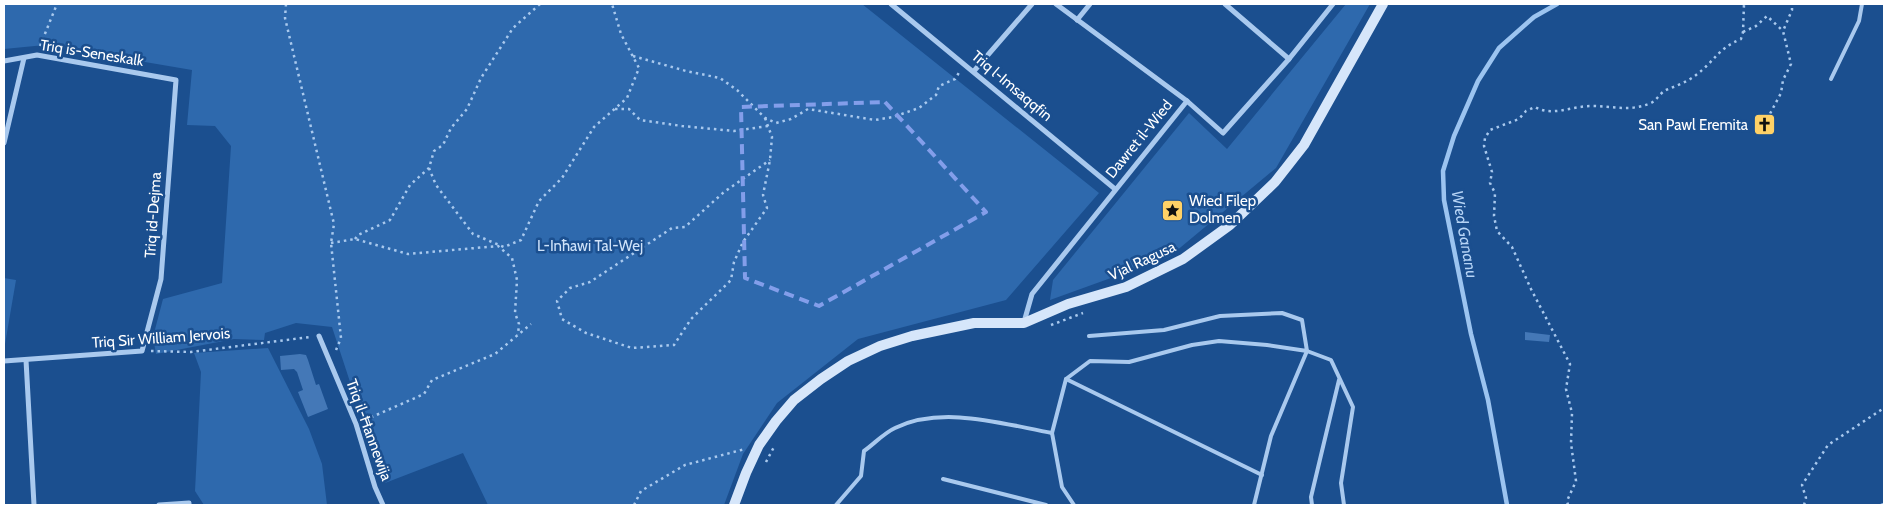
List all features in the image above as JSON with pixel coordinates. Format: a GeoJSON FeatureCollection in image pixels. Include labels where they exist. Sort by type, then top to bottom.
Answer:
{"type":"FeatureCollection","features":[{"type":"Feature","properties":{"kind":"main road","name":"Vjal Ragusa"},"geometry":{"type":"LineString","coordinates":[[734,505],[759,445],[776,421],[794,400],[848,361],[880,346],[912,336],[974,323],[1024,322],[1068,304],[1126,287],[1157,273],[1207,243],[1230,225],[1275,182],[1304,145],[1383,4]]}},
{"type":"Feature","properties":{"kind":"street","name":"Triq l-Imsaqqfin"},"geometry":{"type":"LineString","coordinates":[[892,4],[1115,189]]}},
{"type":"Feature","properties":{"kind":"street"},"geometry":{"type":"LineString","coordinates":[[974,71],[1032,4]]}},
{"type":"Feature","properties":{"kind":"street"},"geometry":{"type":"LineString","coordinates":[[1056,4],[1187,101]]}},
{"type":"Feature","properties":{"kind":"street"},"geometry":{"type":"LineString","coordinates":[[1077,20],[1090,4]]}},
{"type":"Feature","properties":{"kind":"street"},"geometry":{"type":"LineString","coordinates":[[1225,4],[1289,59]]}},
{"type":"Feature","properties":{"kind":"street","name":"Dawret il-Wied"},"geometry":{"type":"LineString","coordinates":[[1024,322],[1032,294],[1187,101],[1223,133],[1289,59],[1333,4]]}},
{"type":"Feature","properties":{"kind":"street","name":"Triq is-Seneskalk"},"geometry":{"type":"LineString","coordinates":[[4,61],[37,54],[176,80]]}},
{"type":"Feature","properties":{"kind":"street"},"geometry":{"type":"LineString","coordinates":[[4,144],[24,58]]}},
{"type":"Feature","properties":{"kind":"street","name":"Triq id-Dejma"},"geometry":{"type":"LineString","coordinates":[[142,351],[161,279],[176,80]]}},
{"type":"Feature","properties":{"kind":"street","name":"Triq il-Ħannewija"},"geometry":{"type":"LineString","coordinates":[[319,336],[356,424],[383,505]]}},
{"type":"Feature","properties":{"kind":"street","name":"Triq Sir William Jervois"},"geometry":{"type":"LineString","coordinates":[[4,361],[142,351]]}},
{"type":"Feature","properties":{"kind":"street"},"geometry":{"type":"LineString","coordinates":[[26,360],[34,505]]}},
{"type":"Feature","properties":{"kind":"street"},"geometry":{"type":"LineString","coordinates":[[160,505],[189,504]]}},
{"type":"Feature","properties":{"kind":"lane"},"geometry":{"type":"LineString","coordinates":[[1831,79],[1859,21],[1862,4]]}},
{"type":"Feature","properties":{"kind":"lane"},"geometry":{"type":"LineString","coordinates":[[1089,336],[1164,330],[1220,316],[1282,313],[1302,320],[1307,351],[1271,436],[1254,505]]}},
{"type":"Feature","properties":{"kind":"lane"},"geometry":{"type":"LineString","coordinates":[[1074,505],[1062,487],[1052,433],[1066,379],[1090,361],[1129,362],[1219,341],[1307,351],[1331,360],[1353,406],[1341,483],[1344,505]]}},
{"type":"Feature","properties":{"kind":"lane"},"geometry":{"type":"LineString","coordinates":[[1066,379],[1262,475]]}},
{"type":"Feature","properties":{"kind":"lane"},"geometry":{"type":"LineString","coordinates":[[1312,505],[1312,488],[1339,380]]}},
{"type":"Feature","properties":{"kind":"lane"},"geometry":{"type":"LineString","coordinates":[[836,505],[861,476],[864,451],[895,428],[935,416],[983,420],[1052,433]]}},
{"type":"Feature","properties":{"kind":"lane"},"geometry":{"type":"LineString","coordinates":[[944,479],[1046,505]]}},
{"type":"Feature","properties":{"kind":"path"},"geometry":{"type":"LineString","coordinates":[[37,54],[57,4]]}},
{"type":"Feature","properties":{"kind":"path"},"geometry":{"type":"LineString","coordinates":[[286,4],[285,18],[334,224],[331,243],[341,338],[330,363]]}},
{"type":"Feature","properties":{"kind":"path"},"geometry":{"type":"LineString","coordinates":[[540,4],[513,28],[481,78],[467,109],[451,128],[443,145],[434,151],[430,168],[436,185],[474,234],[504,247],[521,240],[539,201],[562,178],[594,127],[627,98],[639,68],[621,34],[612,4]]}},
{"type":"Feature","properties":{"kind":"path"},"geometry":{"type":"LineString","coordinates":[[1568,505],[1567,501],[1576,481],[1571,443],[1572,413],[1566,389],[1570,364],[1531,289],[1512,247],[1497,231],[1494,216],[1495,193],[1490,183],[1492,172],[1484,146],[1485,138],[1490,130],[1519,119],[1526,111],[1534,107],[1542,112],[1566,111],[1591,106],[1633,109],[1653,102],[1664,91],[1674,88],[1696,76],[1720,50],[1728,44],[1741,39],[1744,4]]}},
{"type":"Feature","properties":{"kind":"path"},"geometry":{"type":"LineString","coordinates":[[1783,30],[1792,10],[1792,4]]}},
{"type":"Feature","properties":{"kind":"path"},"geometry":{"type":"LineString","coordinates":[[1743,32],[1756,26],[1767,16],[1783,30],[1791,64],[1783,80],[1781,93],[1764,125]]}},
{"type":"Feature","properties":{"kind":"path"},"geometry":{"type":"LineString","coordinates":[[632,56],[720,78],[737,90],[764,118],[772,137],[770,160],[763,195],[767,208],[743,242],[734,262],[731,280],[690,319],[674,345],[632,348],[586,333],[562,319],[557,301],[570,288],[590,282],[672,228],[685,227],[724,192],[770,160]]}},
{"type":"Feature","properties":{"kind":"path"},"geometry":{"type":"LineString","coordinates":[[764,118],[776,123],[791,119],[808,110],[875,120],[893,116],[919,108],[925,104],[936,95],[939,86],[955,79],[965,64]]}},
{"type":"Feature","properties":{"kind":"path"},"geometry":{"type":"LineString","coordinates":[[615,109],[629,109],[640,120],[682,126],[734,131],[768,126]]}},
{"type":"Feature","properties":{"kind":"path"},"geometry":{"type":"LineString","coordinates":[[355,239],[358,235],[390,220],[410,184],[430,168]]}},
{"type":"Feature","properties":{"kind":"path"},"geometry":{"type":"LineString","coordinates":[[331,243],[355,239],[408,254],[498,246],[512,258],[517,280],[515,313],[519,324],[518,335]]}},
{"type":"Feature","properties":{"kind":"path"},"geometry":{"type":"LineString","coordinates":[[1050,326],[1085,312]]}},
{"type":"Feature","properties":{"kind":"path"},"geometry":{"type":"LineString","coordinates":[[356,424],[424,394],[432,380],[495,354],[531,324]]}},
{"type":"Feature","properties":{"kind":"path","name":"Triq Sir William Jervois"},"geometry":{"type":"LineString","coordinates":[[142,351],[191,352],[319,336]]}},
{"type":"Feature","properties":{"kind":"path"},"geometry":{"type":"LineString","coordinates":[[1804,505],[1806,498],[1802,485],[1828,444],[1884,408]]}},
{"type":"Feature","properties":{"kind":"path"},"geometry":{"type":"LineString","coordinates":[[762,469],[779,438]]}},
{"type":"Feature","properties":{"kind":"path"},"geometry":{"type":"LineString","coordinates":[[634,505],[642,491],[685,465],[746,448]]}},
{"type":"Feature","properties":{"kind":"highlighted area"},"geometry":{"type":"Polygon","coordinates":[[[885,102],[986,212],[819,306],[745,278],[741,107],[885,102]]]}},
{"type":"Feature","properties":{"kind":"green space","name":"L-Inħawi Tal-Wej"},"geometry":{"type":"Polygon","coordinates":[[[4,4],[862,4],[1099,193],[1006,300],[858,339],[777,403],[743,454],[724,505],[488,505],[463,453],[385,483],[361,406],[352,388],[332,327],[296,323],[265,333],[264,340],[234,339],[156,354],[153,337],[163,299],[222,283],[231,146],[215,126],[187,125],[192,70],[45,45],[4,49],[4,4]]]}},
{"type":"Feature","properties":{"kind":"green space"},"geometry":{"type":"Polygon","coordinates":[[[1346,4],[1370,4],[1276,168],[1169,257],[1050,300],[1053,280],[1189,113],[1227,149],[1346,4]]]}},
{"type":"Feature","properties":{"kind":"green space"},"geometry":{"type":"Polygon","coordinates":[[[4,278],[16,280],[4,350],[4,278]]]}},
{"type":"Feature","properties":{"kind":"green space"},"geometry":{"type":"Polygon","coordinates":[[[268,348],[309,429],[322,464],[327,505],[204,505],[195,491],[201,372],[194,353],[268,348]]]}},
{"type":"Feature","properties":{"kind":"building"},"geometry":{"type":"Polygon","coordinates":[[[1525,332],[1550,335],[1549,342],[1525,340],[1525,332]]]}},
{"type":"Feature","properties":{"kind":"building"},"geometry":{"type":"Polygon","coordinates":[[[306,355],[316,385],[319,384],[328,409],[308,417],[298,392],[303,390],[297,372],[294,369],[281,370],[280,356],[306,355]]]}},
{"type":"Feature","properties":{"kind":"waterway","name":"Wied Gananu"},"geometry":{"type":"LineString","coordinates":[[1507,505],[1488,400],[1471,334],[1444,200],[1443,171],[1454,136],[1478,81],[1499,48],[1534,17],[1557,4]]}},
{"type":"Feature","properties":{"kind":"place","name":"San Pawl Eremita"},"geometry":{"type":"Point","coordinates":[1764,125]}},
{"type":"Feature","properties":{"kind":"place","name":"Wied Filep Dolmen"},"geometry":{"type":"Point","coordinates":[1173,210]}}]}
